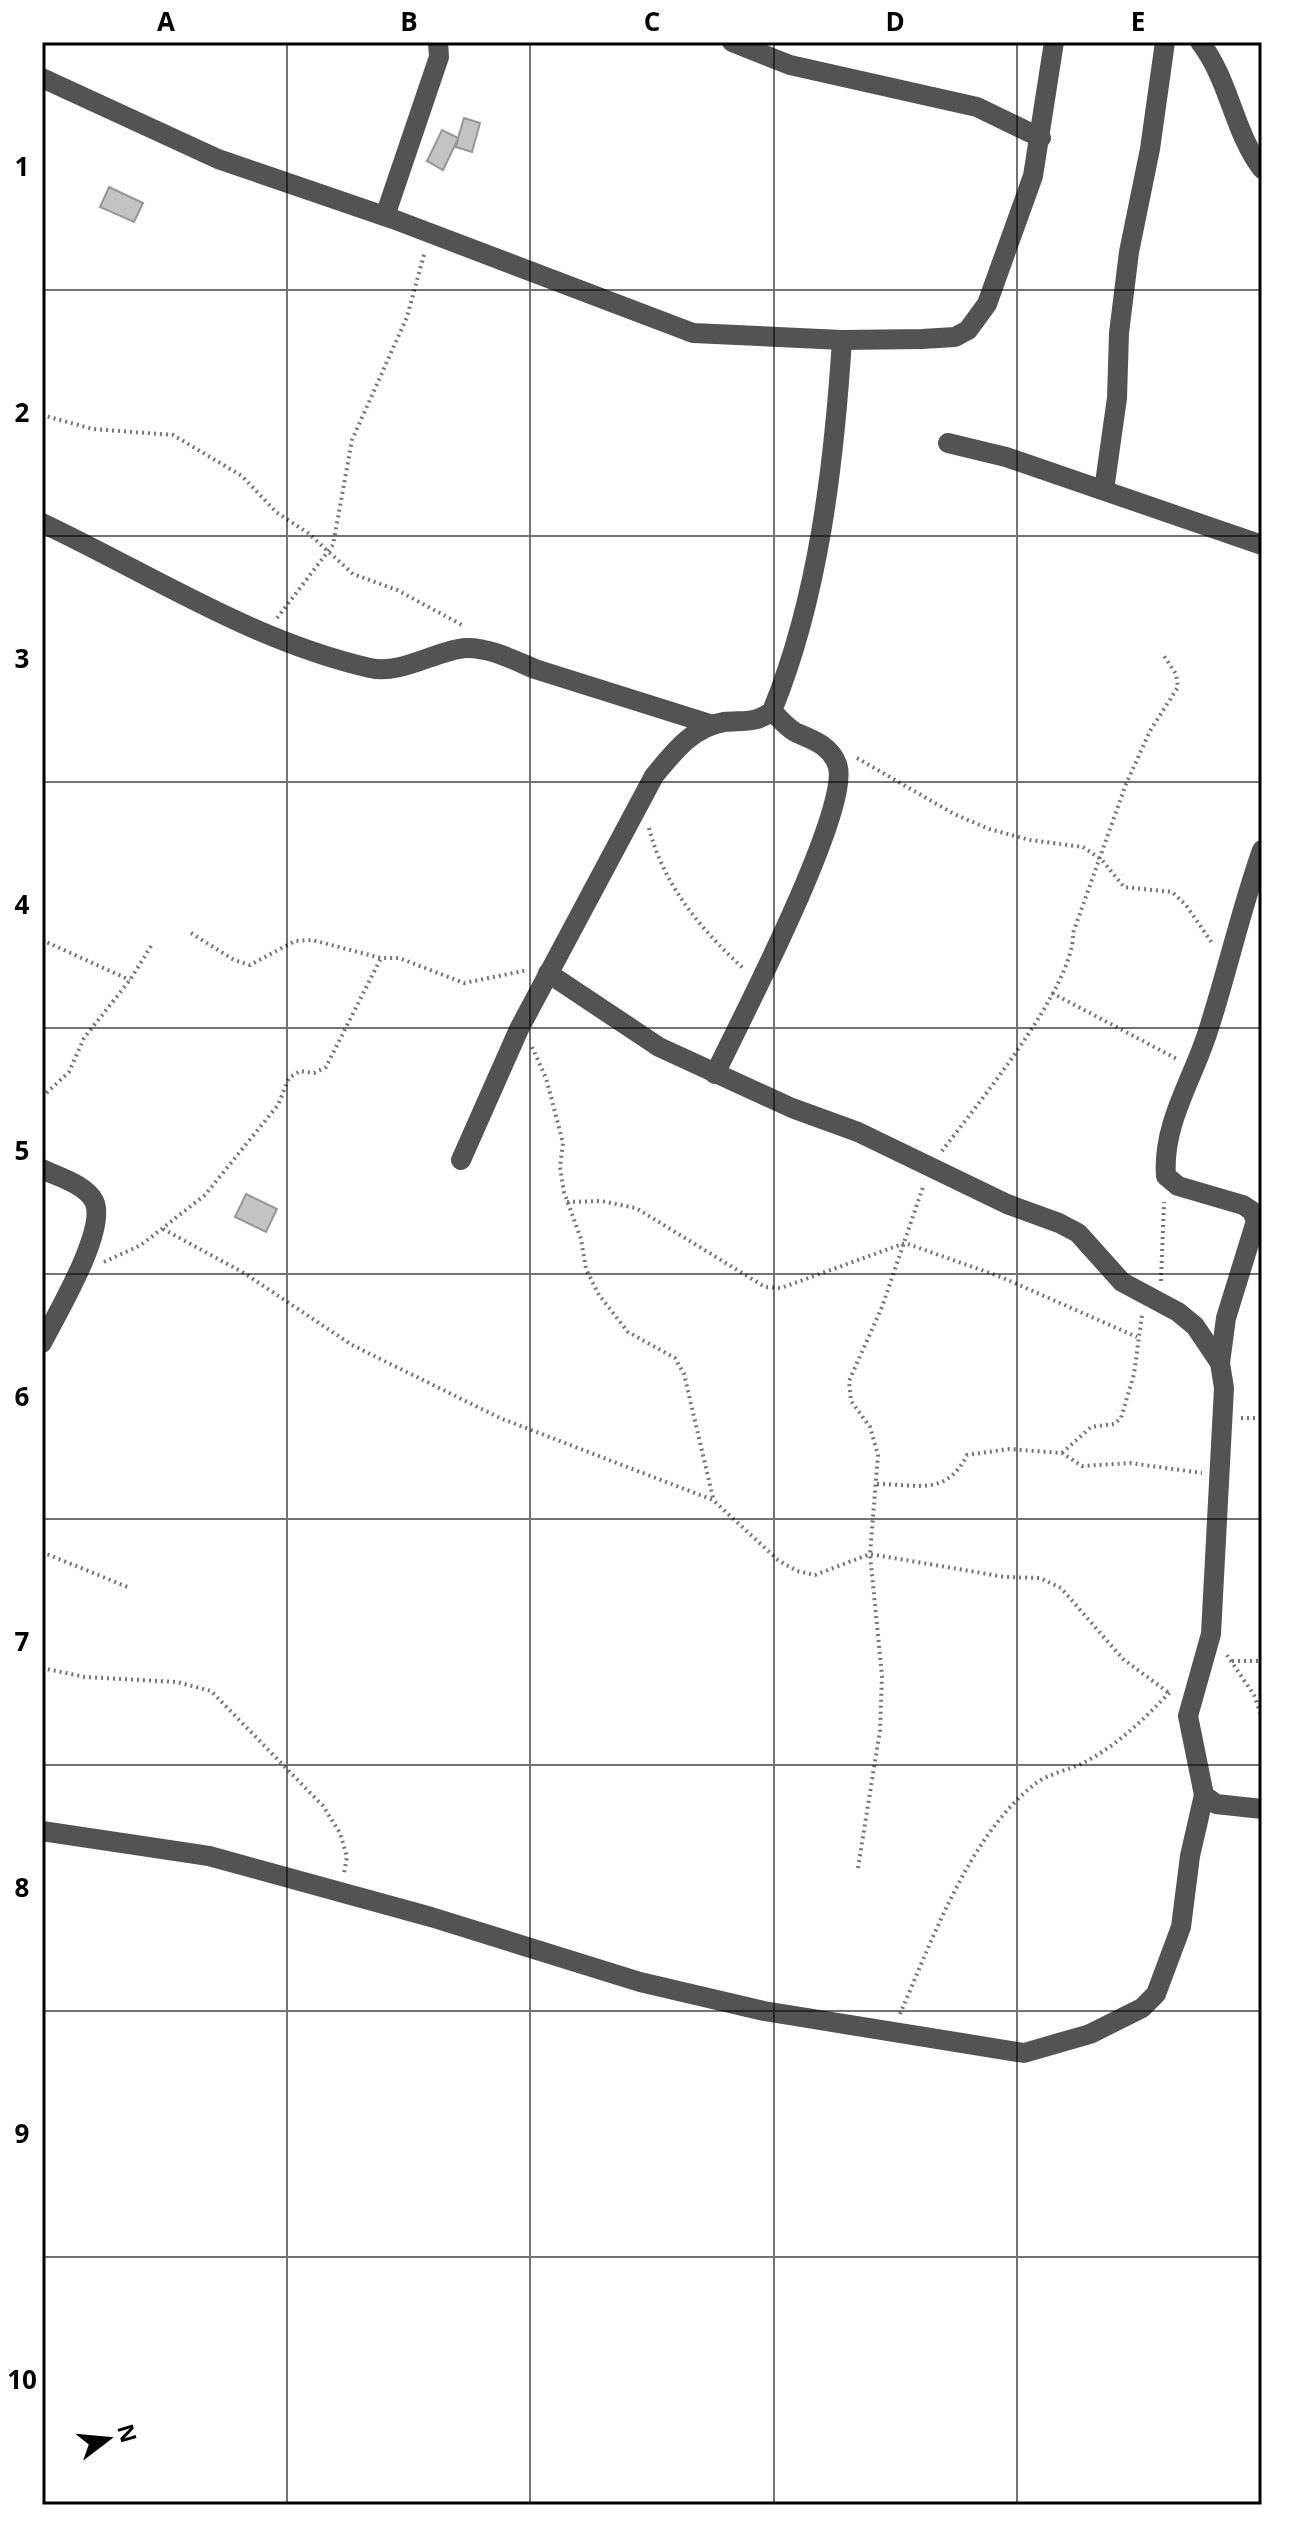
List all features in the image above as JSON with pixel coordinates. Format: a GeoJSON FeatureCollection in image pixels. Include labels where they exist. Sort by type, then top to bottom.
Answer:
{"type":"FeatureCollection","features":[{"type":"Feature","properties":{"kind":"street"},"geometry":{"type":"LineString","coordinates":[[385,216],[439,57],[438,42]]}},
{"type":"Feature","properties":{"kind":"street"},"geometry":{"type":"LineString","coordinates":[[732,42],[790,65],[966,103],[1041,138]]}},
{"type":"Feature","properties":{"kind":"street"},"geometry":{"type":"LineString","coordinates":[[42,78],[218,159],[385,216],[693,333],[842,340],[955,337],[968,330],[987,304],[1033,176],[1054,42]]}},
{"type":"Feature","properties":{"kind":"street"},"geometry":{"type":"LineString","coordinates":[[1104,490],[1117,398],[1119,333],[1129,252],[1150,149],[1165,42]]}},
{"type":"Feature","properties":{"kind":"street"},"geometry":{"type":"LineString","coordinates":[[1200,42],[1216,64],[1242,138],[1262,169]]}},
{"type":"Feature","properties":{"kind":"street"},"geometry":{"type":"LineString","coordinates":[[42,523],[103,550],[244,627],[374,669],[459,650],[476,650],[713,725],[747,723],[772,711],[801,621],[818,543],[838,400],[842,340]]}},
{"type":"Feature","properties":{"kind":"street"},"geometry":{"type":"LineString","coordinates":[[948,443],[1006,457],[1262,545]]}},
{"type":"Feature","properties":{"kind":"street"},"geometry":{"type":"LineString","coordinates":[[715,1074],[809,873],[838,795],[840,775],[828,749],[792,731],[772,711]]}},
{"type":"Feature","properties":{"kind":"street"},"geometry":{"type":"LineString","coordinates":[[461,1160],[519,1029],[654,776],[681,744],[713,725]]}},
{"type":"Feature","properties":{"kind":"street"},"geometry":{"type":"LineString","coordinates":[[42,1831],[209,1856],[640,1982],[764,2011],[892,2034],[1024,2053],[1090,2034],[1142,2008],[1156,1994],[1181,1927],[1190,1856],[1204,1795],[1188,1716],[1211,1634],[1222,1471],[1224,1388],[1220,1363],[1226,1318],[1256,1229],[1257,1212],[1178,1186],[1166,1176],[1164,1152],[1209,1030],[1262,850]]}},
{"type":"Feature","properties":{"kind":"street"},"geometry":{"type":"LineString","coordinates":[[549,971],[659,1047],[715,1074],[858,1132],[930,1168],[1078,1233],[1122,1282],[1195,1326],[1220,1363]]}},
{"type":"Feature","properties":{"kind":"street"},"geometry":{"type":"LineString","coordinates":[[42,1169],[87,1191],[98,1213],[96,1227],[74,1279],[42,1343]]}},
{"type":"Feature","properties":{"kind":"street"},"geometry":{"type":"LineString","coordinates":[[1204,1795],[1216,1804],[1262,1809]]}},
{"type":"Feature","properties":{"kind":"path"},"geometry":{"type":"LineString","coordinates":[[264,634],[329,553],[341,514],[352,440],[407,317],[430,233]]}},
{"type":"Feature","properties":{"kind":"path"},"geometry":{"type":"LineString","coordinates":[[42,415],[93,429],[173,435],[242,476],[276,512],[353,574],[397,590],[471,628]]}},
{"type":"Feature","properties":{"kind":"path"},"geometry":{"type":"LineString","coordinates":[[858,1868],[881,1716],[882,1676],[870,1554],[878,1455],[870,1427],[851,1401],[849,1381],[905,1243],[930,1168],[975,1108],[1068,966],[1074,949],[1073,933],[1102,860],[1132,770],[1150,731],[1178,687],[1176,674],[1162,653]]}},
{"type":"Feature","properties":{"kind":"path"},"geometry":{"type":"LineString","coordinates":[[828,749],[868,762],[954,814],[989,829],[1030,840],[1083,847],[1102,860],[1124,887],[1172,892],[1186,905],[1226,964]]}},
{"type":"Feature","properties":{"kind":"path"},"geometry":{"type":"LineString","coordinates":[[641,799],[665,877],[720,948],[758,982]]}},
{"type":"Feature","properties":{"kind":"path"},"geometry":{"type":"LineString","coordinates":[[191,933],[234,960],[250,965],[287,944],[304,940],[381,958],[399,958],[464,983],[505,973],[549,971]]}},
{"type":"Feature","properties":{"kind":"path"},"geometry":{"type":"LineString","coordinates":[[42,940],[130,980]]}},
{"type":"Feature","properties":{"kind":"path"},"geometry":{"type":"LineString","coordinates":[[42,1097],[69,1072],[84,1038],[130,980],[153,943]]}},
{"type":"Feature","properties":{"kind":"path"},"geometry":{"type":"LineString","coordinates":[[42,949],[42,990]]}},
{"type":"Feature","properties":{"kind":"path"},"geometry":{"type":"LineString","coordinates":[[74,1279],[141,1245],[205,1195],[231,1167],[278,1105],[289,1078],[300,1071],[314,1073],[326,1067],[381,958]]}},
{"type":"Feature","properties":{"kind":"path"},"geometry":{"type":"LineString","coordinates":[[1052,993],[1194,1067]]}},
{"type":"Feature","properties":{"kind":"path"},"geometry":{"type":"LineString","coordinates":[[519,1029],[535,1052],[546,1078],[563,1143],[560,1167],[567,1202],[581,1239],[586,1269],[599,1295],[628,1332],[675,1358],[684,1374],[713,1500]]}},
{"type":"Feature","properties":{"kind":"path"},"geometry":{"type":"LineString","coordinates":[[1062,1453],[1091,1427],[1114,1424],[1121,1418],[1134,1374],[1137,1337],[1154,1300],[1166,1176]]}},
{"type":"Feature","properties":{"kind":"path"},"geometry":{"type":"LineString","coordinates":[[567,1202],[601,1201],[636,1208],[765,1287],[795,1284],[905,1243],[1001,1277],[1137,1337]]}},
{"type":"Feature","properties":{"kind":"path"},"geometry":{"type":"LineString","coordinates":[[163,1229],[244,1273],[365,1352],[500,1418],[713,1500],[778,1560],[797,1571],[815,1575],[870,1554],[1005,1577],[1040,1578],[1061,1588],[1123,1659],[1169,1693]]}},
{"type":"Feature","properties":{"kind":"path"},"geometry":{"type":"LineString","coordinates":[[877,1484],[938,1485],[950,1481],[967,1455],[1009,1449],[1062,1453],[1082,1466],[1130,1463],[1187,1472],[1222,1471]]}},
{"type":"Feature","properties":{"kind":"path"},"geometry":{"type":"LineString","coordinates":[[42,1552],[130,1588]]}},
{"type":"Feature","properties":{"kind":"path"},"geometry":{"type":"LineString","coordinates":[[1211,1634],[1254,1695],[1262,1718]]}},
{"type":"Feature","properties":{"kind":"path"},"geometry":{"type":"LineString","coordinates":[[1231,1661],[1262,1661]]}},
{"type":"Feature","properties":{"kind":"path"},"geometry":{"type":"LineString","coordinates":[[892,2034],[932,1941],[1000,1816],[1037,1782],[1084,1763],[1112,1745],[1203,1665]]}},
{"type":"Feature","properties":{"kind":"path"},"geometry":{"type":"LineString","coordinates":[[42,1668],[85,1677],[177,1682],[211,1691],[323,1806],[340,1833],[347,1857],[342,1893]]}},
{"type":"Feature","properties":{"kind":"building"},"geometry":{"type":"Polygon","coordinates":[[[464,118],[480,123],[472,152],[456,147],[458,139],[443,170],[427,161],[442,130],[458,138],[464,118]]]}},
{"type":"Feature","properties":{"kind":"building"},"geometry":{"type":"Polygon","coordinates":[[[109,187],[143,203],[134,222],[100,207],[109,187]]]}},
{"type":"Feature","properties":{"kind":"building"},"geometry":{"type":"Polygon","coordinates":[[[246,1194],[277,1209],[266,1232],[235,1217],[246,1194]]]}}]}
